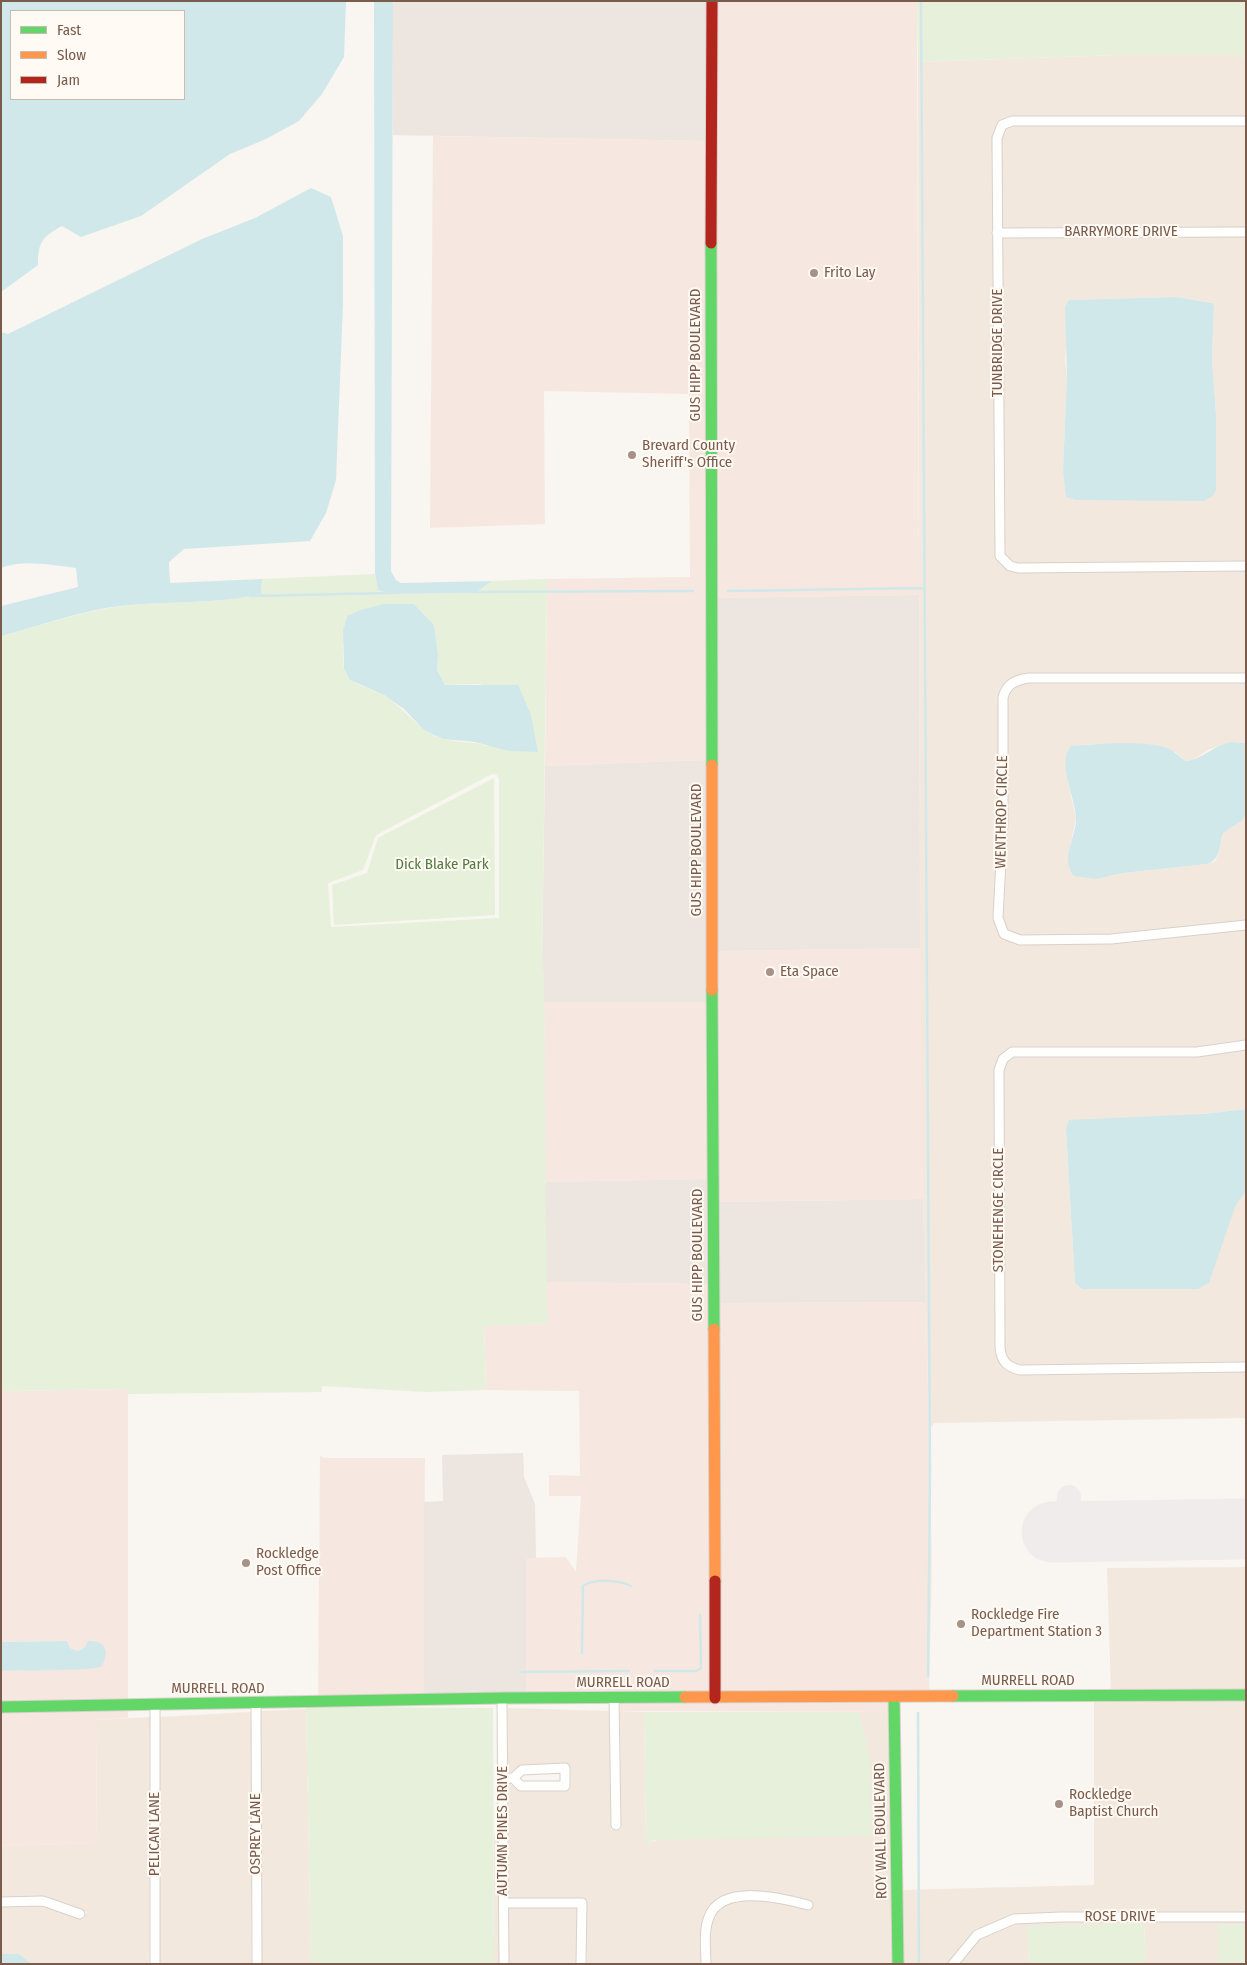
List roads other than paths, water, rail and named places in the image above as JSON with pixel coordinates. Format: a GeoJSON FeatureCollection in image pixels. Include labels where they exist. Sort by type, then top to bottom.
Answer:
{"type":"FeatureCollection","features":[{"type":"Feature","properties":{"kind":"street","name":"GUS HIPP BOULEVARD"},"geometry":{"type":"LineString","coordinates":[[712,1],[713,151],[710,313],[715,1698]]}},
{"type":"Feature","properties":{"kind":"street","name":"TUNBRIDGE DRIVE"},"geometry":{"type":"LineString","coordinates":[[1246,121],[1012,121],[1002,126],[997,138],[998,549],[1004,562],[1018,568],[1246,566]]}},
{"type":"Feature","properties":{"kind":"street","name":"BARRYMORE DRIVE"},"geometry":{"type":"LineString","coordinates":[[997,233],[1246,232]]}},
{"type":"Feature","properties":{"kind":"street","name":"WENTHROP CIRCLE"},"geometry":{"type":"LineString","coordinates":[[1246,678],[1029,678],[1018,679],[1010,684],[1004,690],[1003,698],[1003,822],[998,918],[1004,934],[1020,940],[1111,939],[1246,925]]}},
{"type":"Feature","properties":{"kind":"street","name":"STONEHENGE CIRCLE"},"geometry":{"type":"LineString","coordinates":[[1246,1046],[1197,1052],[1012,1052],[1003,1059],[999,1070],[1000,1347],[1001,1356],[1005,1364],[1020,1370],[1246,1367]]}},
{"type":"Feature","properties":{"kind":"street","name":"MURRELL ROAD"},"geometry":{"type":"LineString","coordinates":[[1,1707],[256,1704],[502,1698],[1246,1694]]}},
{"type":"Feature","properties":{"kind":"street"},"geometry":{"type":"LineString","coordinates":[[614,1697],[616,1825]]}},
{"type":"Feature","properties":{"kind":"street","name":"ROY WALL BOULEVARD"},"geometry":{"type":"LineString","coordinates":[[894,1697],[898,1964]]}},
{"type":"Feature","properties":{"kind":"street","name":"AUTUMN PINES DRIVE"},"geometry":{"type":"LineString","coordinates":[[502,1698],[504,1964]]}},
{"type":"Feature","properties":{"kind":"street","name":"PELICAN LANE"},"geometry":{"type":"LineString","coordinates":[[155,1704],[155,1964]]}},
{"type":"Feature","properties":{"kind":"street","name":"OSPREY LANE"},"geometry":{"type":"LineString","coordinates":[[256,1704],[257,1964]]}},
{"type":"Feature","properties":{"kind":"street"},"geometry":{"type":"LineString","coordinates":[[503,1778],[513,1778],[522,1770],[565,1768],[565,1786],[521,1786],[513,1778]]}},
{"type":"Feature","properties":{"kind":"street"},"geometry":{"type":"LineString","coordinates":[[706,1964],[706,1929],[712,1910],[720,1902],[732,1897],[778,1896],[808,1905]]}},
{"type":"Feature","properties":{"kind":"street"},"geometry":{"type":"LineString","coordinates":[[1,1902],[43,1901],[80,1914]]}},
{"type":"Feature","properties":{"kind":"street"},"geometry":{"type":"LineString","coordinates":[[504,1903],[582,1903],[581,1964]]}},
{"type":"Feature","properties":{"kind":"street","name":"ROSE DRIVE"},"geometry":{"type":"LineString","coordinates":[[953,1964],[977,1935],[996,1925],[1014,1919],[1061,1916],[1246,1917]]}},
{"type":"Feature","properties":{"kind":"water"},"geometry":{"type":"Polygon","coordinates":[[[1,1],[346,1],[344,57],[322,94],[299,121],[266,139],[230,154],[141,216],[81,237],[62,226],[50,233],[42,241],[38,265],[1,292],[1,1]]]}},
{"type":"Feature","properties":{"kind":"water"},"geometry":{"type":"Polygon","coordinates":[[[374,1],[393,1],[391,571],[396,580],[401,583],[492,581],[475,593],[390,594],[378,590],[375,574],[374,1]]]}},
{"type":"Feature","properties":{"kind":"water"},"geometry":{"type":"Polygon","coordinates":[[[311,188],[331,197],[343,236],[343,304],[336,480],[326,513],[310,541],[184,549],[169,562],[170,583],[262,579],[261,594],[213,601],[115,607],[82,613],[1,636],[1,606],[78,587],[76,568],[29,563],[1,568],[1,332],[8,334],[202,239],[255,218],[311,188]]]}},
{"type":"Feature","properties":{"kind":"water"},"geometry":{"type":"Polygon","coordinates":[[[1176,297],[1212,303],[1214,306],[1212,359],[1216,414],[1216,490],[1213,496],[1203,501],[1076,500],[1066,497],[1063,469],[1067,376],[1065,307],[1069,300],[1176,297]]]}},
{"type":"Feature","properties":{"kind":"water"},"geometry":{"type":"Polygon","coordinates":[[[383,604],[414,604],[434,625],[438,654],[437,670],[445,685],[518,685],[531,715],[538,752],[509,751],[475,742],[443,739],[424,730],[404,709],[384,695],[350,680],[344,669],[343,631],[348,614],[350,615],[357,611],[383,604]]]}},
{"type":"Feature","properties":{"kind":"water"},"geometry":{"type":"Polygon","coordinates":[[[1230,742],[1246,743],[1245,815],[1243,820],[1223,833],[1219,852],[1212,862],[1123,873],[1097,879],[1074,876],[1068,862],[1068,855],[1076,819],[1065,762],[1071,746],[1120,743],[1146,744],[1167,748],[1186,761],[1197,758],[1230,742]]]}},
{"type":"Feature","properties":{"kind":"water"},"geometry":{"type":"Polygon","coordinates":[[[1246,1109],[1246,1191],[1235,1207],[1209,1283],[1198,1289],[1082,1289],[1075,1283],[1066,1129],[1069,1120],[1203,1114],[1246,1109]]]}},
{"type":"Feature","properties":{"kind":"water"},"geometry":{"type":"Polygon","coordinates":[[[67,1641],[70,1648],[78,1651],[85,1647],[88,1641],[100,1643],[106,1653],[102,1665],[100,1667],[84,1669],[1,1671],[1,1642],[67,1641]]]}},
{"type":"Feature","properties":{"kind":"water"},"geometry":{"type":"Polygon","coordinates":[[[1,1954],[19,1954],[32,1964],[1,1964],[1,1954]]]}},
{"type":"Feature","properties":{"kind":"waterway"},"geometry":{"type":"LineString","coordinates":[[921,1],[930,1471],[928,1676]]}},
{"type":"Feature","properties":{"kind":"waterway"},"geometry":{"type":"LineString","coordinates":[[728,591],[924,588]]}},
{"type":"Feature","properties":{"kind":"waterway"},"geometry":{"type":"LineString","coordinates":[[475,592],[693,591]]}},
{"type":"Feature","properties":{"kind":"waterway"},"geometry":{"type":"LineString","coordinates":[[250,596],[390,593]]}},
{"type":"Feature","properties":{"kind":"waterway"},"geometry":{"type":"LineString","coordinates":[[582,1653],[583,1586],[600,1581],[620,1582],[631,1586]]}},
{"type":"Feature","properties":{"kind":"waterway"},"geometry":{"type":"LineString","coordinates":[[655,1671],[696,1671],[701,1668],[700,1615]]}},
{"type":"Feature","properties":{"kind":"waterway"},"geometry":{"type":"LineString","coordinates":[[520,1672],[629,1671]]}},
{"type":"Feature","properties":{"kind":"waterway"},"geometry":{"type":"LineString","coordinates":[[918,1713],[919,1964]]}},
{"type":"Feature","properties":{"kind":"place","name":"Frito Lay"},"geometry":{"type":"Point","coordinates":[814,273]}},
{"type":"Feature","properties":{"kind":"place","name":"Brevard County Sheriff's Office"},"geometry":{"type":"Point","coordinates":[632,455]}},
{"type":"Feature","properties":{"kind":"place","name":"Eta Space"},"geometry":{"type":"Point","coordinates":[770,972]}},
{"type":"Feature","properties":{"kind":"place","name":"Rockledge Post Office"},"geometry":{"type":"Point","coordinates":[246,1563]}},
{"type":"Feature","properties":{"kind":"place","name":"Rockledge Fire Department Station 3"},"geometry":{"type":"Point","coordinates":[961,1624]}},
{"type":"Feature","properties":{"kind":"place","name":"Rockledge Baptist Church"},"geometry":{"type":"Point","coordinates":[1059,1804]}},
{"type":"Feature","properties":{"kind":"park label","name":"Dick Blake Park"},"geometry":{"type":"Point","coordinates":[442,865]}}]}
